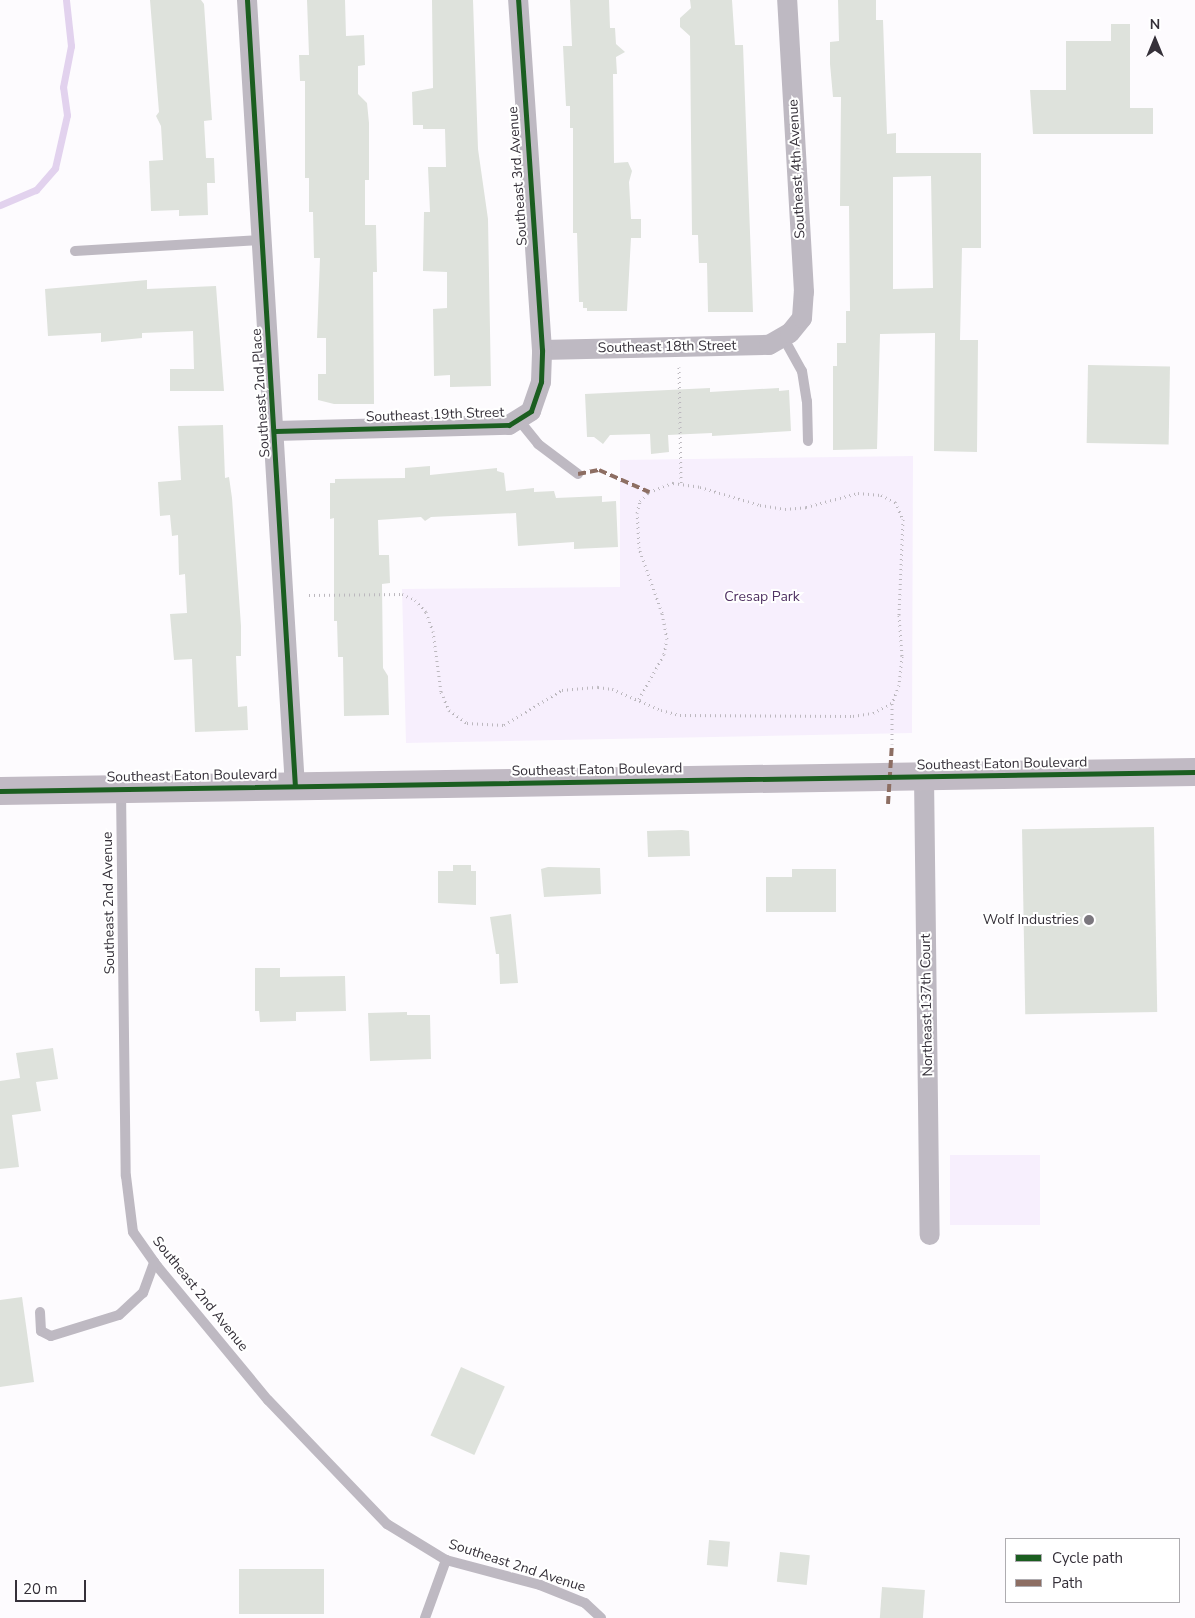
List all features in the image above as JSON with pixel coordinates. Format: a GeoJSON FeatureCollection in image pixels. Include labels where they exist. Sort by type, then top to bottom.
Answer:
{"type":"FeatureCollection","features":[{"type":"Feature","properties":{"kind":"main road","name":"Southeast Eaton Boulevard"},"geometry":{"type":"LineString","coordinates":[[0,791],[1195,772]]}},
{"type":"Feature","properties":{"kind":"street","name":"Southeast 2nd Place"},"geometry":{"type":"LineString","coordinates":[[247,0],[275,431],[294,786]]}},
{"type":"Feature","properties":{"kind":"street","name":"Southeast 3rd Avenue"},"geometry":{"type":"LineString","coordinates":[[518,0],[542,350]]}},
{"type":"Feature","properties":{"kind":"street","name":"Southeast 4th Avenue"},"geometry":{"type":"LineString","coordinates":[[786,335],[802,318],[804,292],[787,0]]}},
{"type":"Feature","properties":{"kind":"street","name":"Southeast 18th Street"},"geometry":{"type":"LineString","coordinates":[[542,350],[769,344],[786,335]]}},
{"type":"Feature","properties":{"kind":"street","name":"Southeast 19th Street"},"geometry":{"type":"LineString","coordinates":[[275,431],[509,425],[531,411],[541,382],[542,350]]}},
{"type":"Feature","properties":{"kind":"street","name":"Northeast 137th Court"},"geometry":{"type":"LineString","coordinates":[[924,776],[930,1235]]}},
{"type":"Feature","properties":{"kind":"lane"},"geometry":{"type":"LineString","coordinates":[[75,251],[262,240]]}},
{"type":"Feature","properties":{"kind":"lane"},"geometry":{"type":"LineString","coordinates":[[786,335],[802,371],[807,401],[808,441]]}},
{"type":"Feature","properties":{"kind":"lane"},"geometry":{"type":"LineString","coordinates":[[518,419],[538,444],[578,474]]}},
{"type":"Feature","properties":{"kind":"lane","name":"Southeast 2nd Avenue"},"geometry":{"type":"LineString","coordinates":[[121,789],[126,1176],[133,1232],[154,1262],[268,1400],[387,1524],[446,1560],[540,1585],[586,1603],[601,1618]]}},
{"type":"Feature","properties":{"kind":"lane"},"geometry":{"type":"LineString","coordinates":[[40,1312],[41,1331],[51,1336],[119,1315],[143,1293],[154,1262]]}},
{"type":"Feature","properties":{"kind":"lane"},"geometry":{"type":"LineString","coordinates":[[425,1618],[446,1560]]}},
{"type":"Feature","properties":{"kind":"path"},"geometry":{"type":"LineString","coordinates":[[678,347],[682,484]]}},
{"type":"Feature","properties":{"kind":"path"},"geometry":{"type":"LineString","coordinates":[[639,698],[664,654],[667,639],[662,613],[639,548],[637,513],[640,501],[649,492],[659,486],[682,484],[785,509],[806,508],[858,493],[880,495],[895,502],[903,518],[899,616],[902,656],[899,685],[892,703],[892,744]]}},
{"type":"Feature","properties":{"kind":"path"},"geometry":{"type":"LineString","coordinates":[[309,595],[402,594],[415,600],[426,612],[434,631],[441,692],[449,710],[467,723],[504,725],[527,714],[547,697],[578,687],[612,689],[639,698],[661,710],[680,715],[853,716],[873,713],[892,703]]}},
{"type":"Feature","properties":{"kind":"green space","name":"Cresap Park"},"geometry":{"type":"Polygon","coordinates":[[[913,456],[912,733],[406,743],[402,589],[620,587],[620,460],[913,456]]]}},
{"type":"Feature","properties":{"kind":"green space"},"geometry":{"type":"Polygon","coordinates":[[[950,1155],[1040,1155],[1040,1225],[950,1225],[950,1155]]]}},
{"type":"Feature","properties":{"kind":"building"},"geometry":{"type":"Polygon","coordinates":[[[150,0],[201,0],[204,4],[212,120],[204,121],[206,158],[214,158],[215,183],[207,183],[208,215],[179,216],[179,210],[151,211],[149,161],[163,160],[161,126],[156,116],[159,112],[150,0]]]}},
{"type":"Feature","properties":{"kind":"building"},"geometry":{"type":"Polygon","coordinates":[[[307,0],[345,0],[346,36],[364,35],[365,65],[358,66],[358,94],[367,103],[369,123],[369,180],[365,180],[365,225],[376,225],[377,272],[373,272],[374,404],[334,404],[318,400],[318,374],[326,374],[326,338],[317,338],[320,258],[314,258],[313,212],[309,212],[309,178],[305,178],[305,81],[300,81],[299,55],[309,55],[307,0]]]}},
{"type":"Feature","properties":{"kind":"building"},"geometry":{"type":"Polygon","coordinates":[[[432,0],[473,0],[478,149],[488,219],[491,386],[450,387],[450,375],[434,376],[433,309],[447,308],[447,272],[423,271],[424,212],[430,212],[428,167],[446,167],[445,129],[423,129],[423,125],[413,125],[412,92],[433,88],[432,0]]]}},
{"type":"Feature","properties":{"kind":"building"},"geometry":{"type":"Polygon","coordinates":[[[570,0],[609,0],[610,28],[615,28],[616,44],[625,52],[616,57],[617,74],[613,74],[614,163],[628,162],[632,171],[629,182],[631,219],[641,219],[641,238],[631,238],[627,311],[587,311],[587,308],[583,308],[583,302],[579,302],[577,233],[573,233],[573,128],[570,128],[570,106],[566,106],[563,46],[572,46],[570,0]]]}},
{"type":"Feature","properties":{"kind":"building"},"geometry":{"type":"Polygon","coordinates":[[[690,0],[732,0],[735,45],[743,45],[753,312],[708,312],[707,263],[699,263],[698,235],[692,235],[690,36],[680,27],[680,18],[691,8],[690,0]]]}},
{"type":"Feature","properties":{"kind":"building"},"geometry":{"type":"Polygon","coordinates":[[[838,0],[876,0],[876,20],[883,20],[887,134],[896,133],[896,153],[981,153],[981,248],[962,248],[960,340],[978,340],[977,452],[934,451],[935,333],[880,334],[877,449],[833,450],[833,366],[837,366],[837,343],[846,343],[846,311],[850,311],[849,206],[840,206],[841,97],[833,97],[830,64],[830,42],[839,41],[838,0]],[[931,176],[893,177],[893,289],[933,288],[931,176]]]}},
{"type":"Feature","properties":{"kind":"building"},"geometry":{"type":"Polygon","coordinates":[[[1111,24],[1130,24],[1130,108],[1153,108],[1153,134],[1033,134],[1030,90],[1066,90],[1066,41],[1111,41],[1111,24]]]}},
{"type":"Feature","properties":{"kind":"building"},"geometry":{"type":"Polygon","coordinates":[[[147,280],[147,289],[216,286],[224,391],[170,391],[170,369],[194,369],[193,331],[142,333],[142,338],[101,342],[101,333],[48,336],[45,289],[147,280]]]}},
{"type":"Feature","properties":{"kind":"building"},"geometry":{"type":"Polygon","coordinates":[[[1088,365],[1170,366],[1169,444],[1087,443],[1088,365]]]}},
{"type":"Feature","properties":{"kind":"building"},"geometry":{"type":"Polygon","coordinates":[[[710,388],[710,392],[779,388],[779,391],[789,390],[791,431],[712,436],[712,433],[668,435],[669,452],[651,454],[650,434],[610,435],[603,444],[594,437],[587,437],[585,394],[710,388]]]}},
{"type":"Feature","properties":{"kind":"building"},"geometry":{"type":"Polygon","coordinates":[[[223,425],[225,478],[229,477],[232,498],[241,626],[241,656],[236,656],[238,707],[247,706],[248,730],[195,732],[192,659],[174,660],[170,614],[187,613],[185,574],[179,575],[178,535],[172,536],[170,515],[160,516],[158,482],[181,480],[178,426],[223,425]]]}},
{"type":"Feature","properties":{"kind":"building"},"geometry":{"type":"Polygon","coordinates":[[[430,466],[430,475],[497,468],[497,471],[504,473],[506,491],[534,488],[534,492],[554,491],[556,498],[602,496],[602,502],[616,501],[618,547],[574,549],[574,542],[518,546],[516,513],[431,517],[425,521],[421,517],[378,520],[379,555],[389,555],[390,583],[382,584],[383,668],[388,676],[389,715],[344,716],[343,657],[338,657],[337,621],[334,621],[334,518],[330,519],[330,483],[335,483],[335,479],[405,478],[405,468],[430,466]]]}},
{"type":"Feature","properties":{"kind":"building","name":"Wolf Industries"},"geometry":{"type":"Polygon","coordinates":[[[1154,827],[1157,1012],[1025,1014],[1022,829],[1154,827]]]}},
{"type":"Feature","properties":{"kind":"building"},"geometry":{"type":"Polygon","coordinates":[[[647,831],[689,831],[690,856],[648,857],[647,831]]]}},
{"type":"Feature","properties":{"kind":"building"},"geometry":{"type":"Polygon","coordinates":[[[453,865],[471,865],[471,871],[476,871],[476,905],[438,903],[438,871],[453,871],[453,865]]]}},
{"type":"Feature","properties":{"kind":"building"},"geometry":{"type":"Polygon","coordinates":[[[548,867],[600,868],[601,894],[544,897],[541,869],[548,867]]]}},
{"type":"Feature","properties":{"kind":"building"},"geometry":{"type":"Polygon","coordinates":[[[792,869],[836,869],[836,912],[766,912],[766,877],[792,877],[792,869]]]}},
{"type":"Feature","properties":{"kind":"building"},"geometry":{"type":"Polygon","coordinates":[[[511,914],[518,983],[500,984],[499,954],[496,954],[490,917],[511,914]]]}},
{"type":"Feature","properties":{"kind":"building"},"geometry":{"type":"Polygon","coordinates":[[[255,968],[280,968],[280,977],[345,976],[346,1011],[296,1012],[296,1021],[260,1022],[259,1011],[255,1011],[255,968]]]}},
{"type":"Feature","properties":{"kind":"building"},"geometry":{"type":"Polygon","coordinates":[[[407,1012],[407,1015],[430,1015],[431,1059],[370,1061],[368,1013],[407,1012]]]}},
{"type":"Feature","properties":{"kind":"building"},"geometry":{"type":"Polygon","coordinates":[[[53,1048],[58,1079],[36,1082],[41,1111],[12,1115],[19,1167],[0,1169],[0,1081],[20,1078],[16,1053],[53,1048]]]}},
{"type":"Feature","properties":{"kind":"building"},"geometry":{"type":"Polygon","coordinates":[[[22,1297],[34,1382],[0,1387],[0,1300],[22,1297]]]}},
{"type":"Feature","properties":{"kind":"building"},"geometry":{"type":"Polygon","coordinates":[[[461,1367],[505,1387],[474,1455],[430,1436],[461,1367]]]}},
{"type":"Feature","properties":{"kind":"building"},"geometry":{"type":"Polygon","coordinates":[[[709,1540],[730,1542],[728,1567],[707,1565],[709,1540]]]}},
{"type":"Feature","properties":{"kind":"building"},"geometry":{"type":"Polygon","coordinates":[[[780,1552],[810,1555],[807,1585],[777,1582],[780,1552]]]}},
{"type":"Feature","properties":{"kind":"building"},"geometry":{"type":"Polygon","coordinates":[[[239,1569],[324,1569],[324,1614],[239,1614],[239,1569]]]}},
{"type":"Feature","properties":{"kind":"building"},"geometry":{"type":"Polygon","coordinates":[[[882,1587],[925,1590],[923,1618],[880,1618],[882,1587]]]}},
{"type":"Feature","properties":{"kind":"waterway"},"geometry":{"type":"LineString","coordinates":[[0,205],[36,190],[55,168],[67,115],[63,87],[71,46],[66,0]]}},
{"type":"Feature","properties":{"kind":"marked path"},"geometry":{"type":"LineString","coordinates":[[578,474],[599,470],[649,492]]}},
{"type":"Feature","properties":{"kind":"marked path"},"geometry":{"type":"LineString","coordinates":[[888,804],[892,744]]}},
{"type":"Feature","properties":{"kind":"cycle path"},"geometry":{"type":"LineString","coordinates":[[247,0],[295,786]]}},
{"type":"Feature","properties":{"kind":"cycle path"},"geometry":{"type":"LineString","coordinates":[[275,431],[509,425],[531,411],[541,382],[542,350],[518,0]]}},
{"type":"Feature","properties":{"kind":"cycle path"},"geometry":{"type":"LineString","coordinates":[[0,791],[1195,772]]}},
{"type":"Feature","properties":{"kind":"place","name":"Wolf Industries"},"geometry":{"type":"Point","coordinates":[1089,920]}}]}
